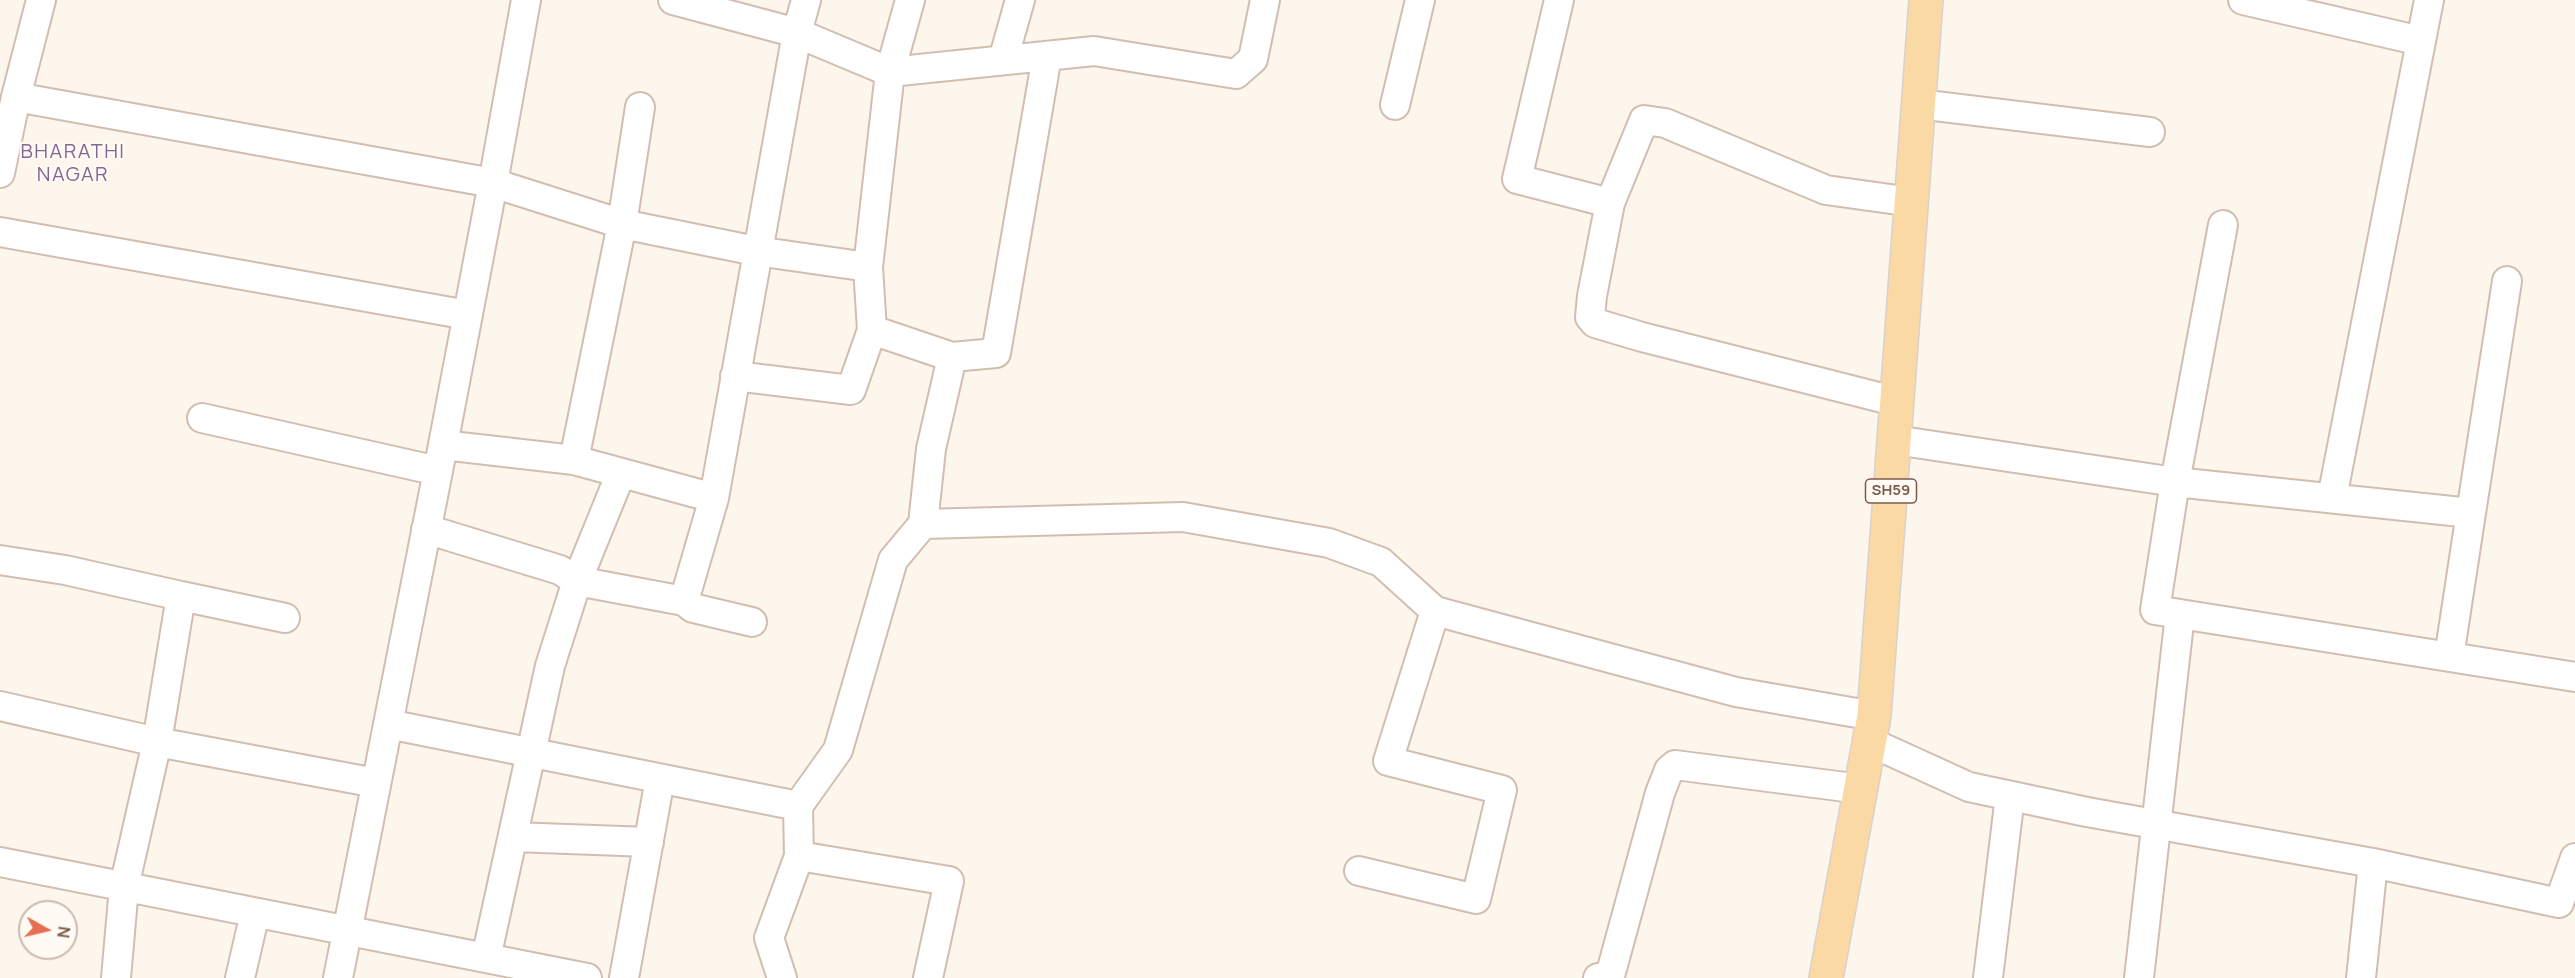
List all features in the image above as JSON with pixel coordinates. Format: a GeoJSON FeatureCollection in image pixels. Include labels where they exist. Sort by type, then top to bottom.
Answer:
{"type":"FeatureCollection","features":[{"type":"Feature","properties":{"kind":"main road","name":"SH59"},"geometry":{"type":"LineString","coordinates":[[1826,978],[1861,789],[1877,736],[1904,441],[1898,402],[1926,0]]}},
{"type":"Feature","properties":{"kind":"main road"},"geometry":{"type":"LineString","coordinates":[[1904,441],[1935,106],[1942,0]]}},
{"type":"Feature","properties":{"kind":"main road"},"geometry":{"type":"LineString","coordinates":[[1847,978],[1877,736]]}},
{"type":"Feature","properties":{"kind":"street"},"geometry":{"type":"LineString","coordinates":[[0,173],[16,97],[41,0]]}},
{"type":"Feature","properties":{"kind":"street"},"geometry":{"type":"LineString","coordinates":[[338,978],[468,315],[526,0]]}},
{"type":"Feature","properties":{"kind":"street"},"geometry":{"type":"LineString","coordinates":[[673,0],[797,33],[890,72],[1094,51],[1236,74],[1253,59],[1265,0]]}},
{"type":"Feature","properties":{"kind":"street"},"geometry":{"type":"LineString","coordinates":[[684,601],[714,498],[756,251],[797,33],[806,0]]}},
{"type":"Feature","properties":{"kind":"street"},"geometry":{"type":"LineString","coordinates":[[735,376],[851,390],[872,330],[868,267],[890,72],[910,0]]}},
{"type":"Feature","properties":{"kind":"street"},"geometry":{"type":"LineString","coordinates":[[1003,60],[1020,0]]}},
{"type":"Feature","properties":{"kind":"street"},"geometry":{"type":"LineString","coordinates":[[1395,105],[1420,0]]}},
{"type":"Feature","properties":{"kind":"street"},"geometry":{"type":"LineString","coordinates":[[1559,0],[1516,179],[1610,203]]}},
{"type":"Feature","properties":{"kind":"street"},"geometry":{"type":"LineString","coordinates":[[2244,0],[2421,41]]}},
{"type":"Feature","properties":{"kind":"street"},"geometry":{"type":"LineString","coordinates":[[2332,498],[2429,0]]}},
{"type":"Feature","properties":{"kind":"street"},"geometry":{"type":"LineString","coordinates":[[872,330],[952,357],[996,353],[1047,56]]}},
{"type":"Feature","properties":{"kind":"street"},"geometry":{"type":"LineString","coordinates":[[16,97],[493,183],[622,224],[756,251],[868,267]]}},
{"type":"Feature","properties":{"kind":"street"},"geometry":{"type":"LineString","coordinates":[[1935,106],[2151,132]]}},
{"type":"Feature","properties":{"kind":"street"},"geometry":{"type":"LineString","coordinates":[[574,460],[622,224],[640,107]]}},
{"type":"Feature","properties":{"kind":"street"},"geometry":{"type":"LineString","coordinates":[[1898,402],[1642,338],[1595,323],[1590,317],[1610,203],[1644,120],[1665,123],[1826,190],[1912,202]]}},
{"type":"Feature","properties":{"kind":"street"},"geometry":{"type":"LineString","coordinates":[[2223,225],[2175,482],[2155,610],[2575,677]]}},
{"type":"Feature","properties":{"kind":"street"},"geometry":{"type":"LineString","coordinates":[[0,232],[468,315]]}},
{"type":"Feature","properties":{"kind":"street"},"geometry":{"type":"LineString","coordinates":[[2449,657],[2507,281]]}},
{"type":"Feature","properties":{"kind":"street"},"geometry":{"type":"LineString","coordinates":[[782,978],[769,938],[799,856],[798,806],[838,750],[893,560],[923,524],[931,449],[952,357]]}},
{"type":"Feature","properties":{"kind":"street"},"geometry":{"type":"LineString","coordinates":[[202,418],[440,458],[574,460],[714,498]]}},
{"type":"Feature","properties":{"kind":"street"},"geometry":{"type":"LineString","coordinates":[[1904,441],[2175,482],[2471,513]]}},
{"type":"Feature","properties":{"kind":"street"},"geometry":{"type":"LineString","coordinates":[[486,958],[550,666],[577,581],[621,473]]}},
{"type":"Feature","properties":{"kind":"street"},"geometry":{"type":"LineString","coordinates":[[923,524],[1183,517],[1329,543],[1381,562],[1435,611],[1736,692],[1877,736],[1969,788],[2373,863],[2559,903],[2575,858]]}},
{"type":"Feature","properties":{"kind":"street"},"geometry":{"type":"LineString","coordinates":[[426,529],[560,570],[577,581],[684,601],[693,608],[752,622]]}},
{"type":"Feature","properties":{"kind":"street"},"geometry":{"type":"LineString","coordinates":[[0,560],[65,570],[285,618]]}},
{"type":"Feature","properties":{"kind":"street"},"geometry":{"type":"LineString","coordinates":[[116,978],[124,887],[157,742],[181,596]]}},
{"type":"Feature","properties":{"kind":"street"},"geometry":{"type":"LineString","coordinates":[[1359,871],[1476,899],[1502,790],[1388,761],[1435,611]]}},
{"type":"Feature","properties":{"kind":"street"},"geometry":{"type":"LineString","coordinates":[[2139,978],[2180,614]]}},
{"type":"Feature","properties":{"kind":"street"},"geometry":{"type":"LineString","coordinates":[[0,706],[157,742],[376,783]]}},
{"type":"Feature","properties":{"kind":"street"},"geometry":{"type":"LineString","coordinates":[[388,723],[798,806]]}},
{"type":"Feature","properties":{"kind":"street"},"geometry":{"type":"LineString","coordinates":[[1598,978],[1610,976],[1660,794],[1669,770],[1675,765],[1861,789]]}},
{"type":"Feature","properties":{"kind":"street"},"geometry":{"type":"LineString","coordinates":[[624,978],[660,779]]}},
{"type":"Feature","properties":{"kind":"street"},"geometry":{"type":"LineString","coordinates":[[1988,978],[2010,796]]}},
{"type":"Feature","properties":{"kind":"street"},"geometry":{"type":"LineString","coordinates":[[513,837],[649,842]]}},
{"type":"Feature","properties":{"kind":"street"},"geometry":{"type":"LineString","coordinates":[[799,856],[949,881],[928,978]]}},
{"type":"Feature","properties":{"kind":"street"},"geometry":{"type":"LineString","coordinates":[[0,862],[587,978]]}},
{"type":"Feature","properties":{"kind":"street"},"geometry":{"type":"LineString","coordinates":[[2361,978],[2373,863]]}},
{"type":"Feature","properties":{"kind":"street"},"geometry":{"type":"LineString","coordinates":[[240,978],[255,913]]}},
{"type":"Feature","properties":{"kind":"district","name":"BHARATHI NAGAR"},"geometry":{"type":"Point","coordinates":[73,164]}}]}
